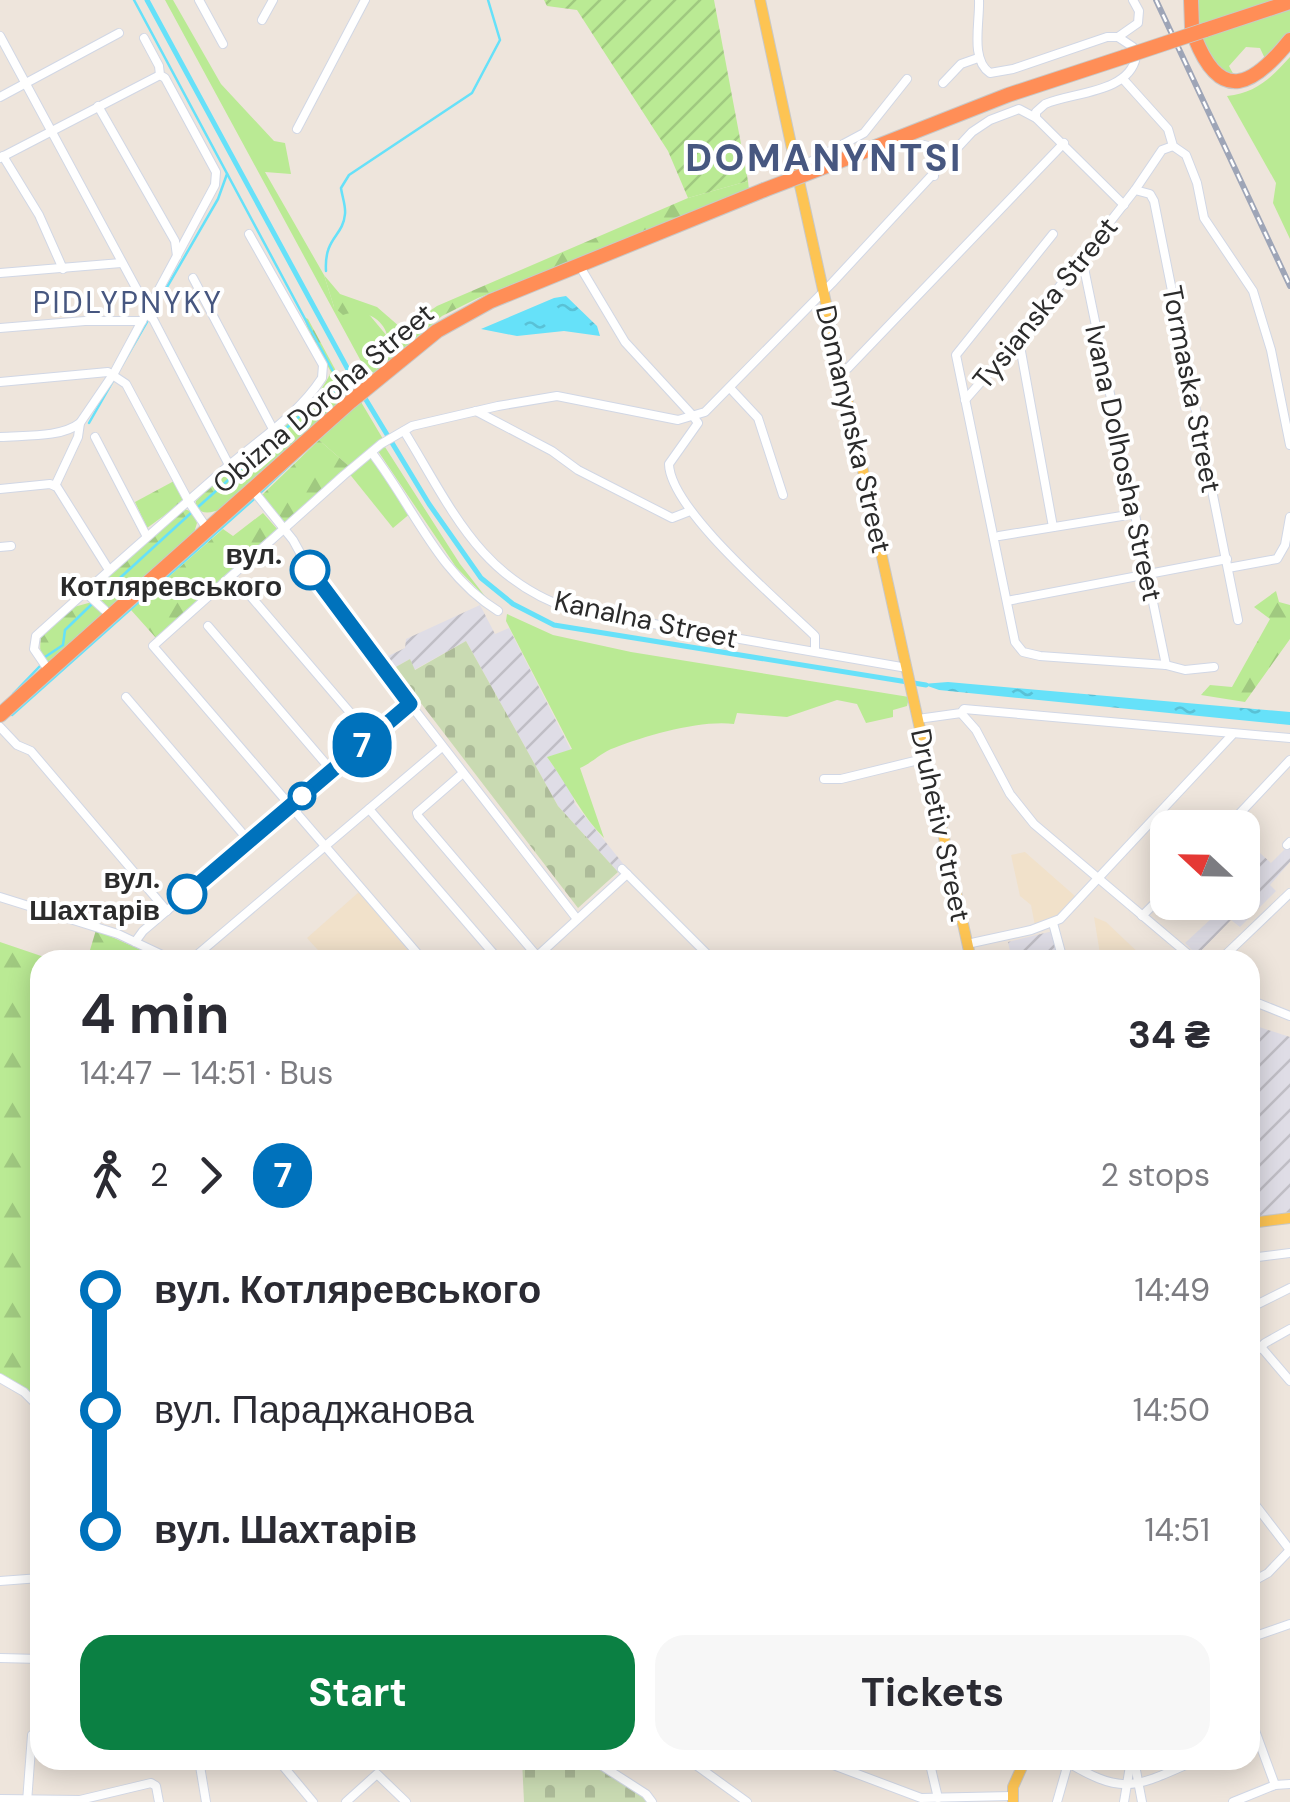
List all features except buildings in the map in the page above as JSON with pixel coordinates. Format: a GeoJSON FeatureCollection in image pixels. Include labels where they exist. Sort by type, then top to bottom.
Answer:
{"type":"FeatureCollection","features":[{"type":"Feature","properties":{"kind":"highway"},"geometry":{"type":"LineString","coordinates":[[1191,0],[1197,32],[1213,72],[1224,80],[1248,80],[1265,68],[1290,40]]}},
{"type":"Feature","properties":{"kind":"highway","name":"Obizna Doroha Street"},"geometry":{"type":"LineString","coordinates":[[0,715],[350,402],[417,344],[454,319],[764,190],[1008,95],[1282,3]]}},
{"type":"Feature","properties":{"kind":"main road","name":"Domanynska Street"},"geometry":{"type":"LineString","coordinates":[[760,0],[912,690]]}},
{"type":"Feature","properties":{"kind":"main road","name":"Druhetiv Street"},"geometry":{"type":"LineString","coordinates":[[912,690],[968,950]]}},
{"type":"Feature","properties":{"kind":"main road"},"geometry":{"type":"LineString","coordinates":[[1260,1222],[1290,1218]]}},
{"type":"Feature","properties":{"kind":"main road"},"geometry":{"type":"LineString","coordinates":[[1009,1800],[1021,1770]]}},
{"type":"Feature","properties":{"kind":"street"},"geometry":{"type":"LineString","coordinates":[[199,0],[223,44]]}},
{"type":"Feature","properties":{"kind":"street"},"geometry":{"type":"LineString","coordinates":[[262,20],[273,0]]}},
{"type":"Feature","properties":{"kind":"street"},"geometry":{"type":"LineString","coordinates":[[297,128],[365,0]]}},
{"type":"Feature","properties":{"kind":"street"},"geometry":{"type":"LineString","coordinates":[[979,0],[978,58],[986,71],[996,74],[1106,37],[1118,37],[1138,24],[1140,12],[1133,0]]}},
{"type":"Feature","properties":{"kind":"street"},"geometry":{"type":"LineString","coordinates":[[0,97],[119,33]]}},
{"type":"Feature","properties":{"kind":"street"},"geometry":{"type":"LineString","coordinates":[[0,36],[145,315],[153,319],[229,465]]}},
{"type":"Feature","properties":{"kind":"street"},"geometry":{"type":"LineString","coordinates":[[1036,118],[1036,112],[1045,104],[1123,80],[1132,69],[1131,54],[1118,37]]}},
{"type":"Feature","properties":{"kind":"street"},"geometry":{"type":"LineString","coordinates":[[144,38],[160,75]]}},
{"type":"Feature","properties":{"kind":"street"},"geometry":{"type":"LineString","coordinates":[[0,66],[12,58]]}},
{"type":"Feature","properties":{"kind":"street"},"geometry":{"type":"LineString","coordinates":[[942,83],[961,64],[978,58]]}},
{"type":"Feature","properties":{"kind":"street"},"geometry":{"type":"LineString","coordinates":[[64,269],[38,214],[2,157],[160,75]]}},
{"type":"Feature","properties":{"kind":"street"},"geometry":{"type":"LineString","coordinates":[[0,437],[58,432],[80,424],[114,373],[216,185],[216,172],[160,75]]}},
{"type":"Feature","properties":{"kind":"street"},"geometry":{"type":"LineString","coordinates":[[798,174],[864,133],[907,79]]}},
{"type":"Feature","properties":{"kind":"street"},"geometry":{"type":"LineString","coordinates":[[1123,80],[1168,128],[1173,146],[1182,151],[1191,166],[1204,218],[1256,297],[1290,445]]}},
{"type":"Feature","properties":{"kind":"street"},"geometry":{"type":"LineString","coordinates":[[98,106],[175,240],[177,256]]}},
{"type":"Feature","properties":{"kind":"street"},"geometry":{"type":"LineString","coordinates":[[414,950],[154,646],[381,444],[424,422],[566,396],[678,420],[704,412],[972,132],[990,120],[1019,109],[1029,112],[1124,205],[1162,150],[1173,146]]}},
{"type":"Feature","properties":{"kind":"street"},"geometry":{"type":"LineString","coordinates":[[841,372],[1064,144]]}},
{"type":"Feature","properties":{"kind":"street"},"geometry":{"type":"LineString","coordinates":[[924,146],[932,147],[934,176]]}},
{"type":"Feature","properties":{"kind":"street","name":"Tormaska Street"},"geometry":{"type":"LineString","coordinates":[[1136,190],[1148,192],[1154,201],[1238,620]]}},
{"type":"Feature","properties":{"kind":"street","name":"Tysianska Street"},"geometry":{"type":"LineString","coordinates":[[965,400],[1124,205]]}},
{"type":"Feature","properties":{"kind":"street"},"geometry":{"type":"LineString","coordinates":[[48,671],[34,649],[34,640],[146,535],[274,430],[315,389],[324,373],[250,234]]}},
{"type":"Feature","properties":{"kind":"street","name":"Tysianska Street"},"geometry":{"type":"LineString","coordinates":[[1052,234],[958,350],[956,359],[1015,642],[1023,652],[1166,665]]}},
{"type":"Feature","properties":{"kind":"street"},"geometry":{"type":"LineString","coordinates":[[1,271],[121,263]]}},
{"type":"Feature","properties":{"kind":"street","name":"Ivana Dolhosha Street"},"geometry":{"type":"LineString","coordinates":[[1079,264],[1084,268],[1166,665]]}},
{"type":"Feature","properties":{"kind":"street"},"geometry":{"type":"LineString","coordinates":[[580,265],[626,342],[698,423],[675,452],[669,470],[678,496],[814,636],[815,651]]}},
{"type":"Feature","properties":{"kind":"street"},"geometry":{"type":"LineString","coordinates":[[193,278],[274,430]]}},
{"type":"Feature","properties":{"kind":"street"},"geometry":{"type":"LineString","coordinates":[[0,328],[145,315]]}},
{"type":"Feature","properties":{"kind":"street"},"geometry":{"type":"LineString","coordinates":[[1016,342],[1020,346],[1054,527]]}},
{"type":"Feature","properties":{"kind":"street"},"geometry":{"type":"LineString","coordinates":[[0,382],[114,373],[126,384],[208,530]]}},
{"type":"Feature","properties":{"kind":"street"},"geometry":{"type":"LineString","coordinates":[[730,388],[758,418],[783,496]]}},
{"type":"Feature","properties":{"kind":"street"},"geometry":{"type":"LineString","coordinates":[[494,419],[498,406]]}},
{"type":"Feature","properties":{"kind":"street"},"geometry":{"type":"LineString","coordinates":[[476,411],[672,518],[690,512]]}},
{"type":"Feature","properties":{"kind":"street"},"geometry":{"type":"LineString","coordinates":[[55,486],[73,450],[80,424]]}},
{"type":"Feature","properties":{"kind":"street","name":"Kanalna Street"},"geometry":{"type":"LineString","coordinates":[[401,432],[482,552],[500,572],[525,589],[573,610],[815,651],[908,672]]}},
{"type":"Feature","properties":{"kind":"street"},"geometry":{"type":"LineString","coordinates":[[95,437],[146,535]]}},
{"type":"Feature","properties":{"kind":"street"},"geometry":{"type":"LineString","coordinates":[[372,454],[451,569],[498,611]]}},
{"type":"Feature","properties":{"kind":"street"},"geometry":{"type":"LineString","coordinates":[[0,489],[55,486]]}},
{"type":"Feature","properties":{"kind":"street"},"geometry":{"type":"LineString","coordinates":[[55,486],[109,570]]}},
{"type":"Feature","properties":{"kind":"street"},"geometry":{"type":"LineString","coordinates":[[252,490],[284,528],[410,704],[577,919]]}},
{"type":"Feature","properties":{"kind":"street"},"geometry":{"type":"LineString","coordinates":[[999,536],[1134,514]]}},
{"type":"Feature","properties":{"kind":"street"},"geometry":{"type":"LineString","coordinates":[[1007,600],[1146,574],[1277,558],[1286,545],[1290,517]]}},
{"type":"Feature","properties":{"kind":"street"},"geometry":{"type":"LineString","coordinates":[[0,547],[11,546]]}},
{"type":"Feature","properties":{"kind":"street"},"geometry":{"type":"LineString","coordinates":[[85,592],[111,616]]}},
{"type":"Feature","properties":{"kind":"street"},"geometry":{"type":"LineString","coordinates":[[247,592],[371,737]]}},
{"type":"Feature","properties":{"kind":"street"},"geometry":{"type":"LineString","coordinates":[[208,626],[332,771]]}},
{"type":"Feature","properties":{"kind":"street"},"geometry":{"type":"LineString","coordinates":[[1166,665],[1185,670],[1214,667]]}},
{"type":"Feature","properties":{"kind":"street"},"geometry":{"type":"LineString","coordinates":[[126,697],[250,841]]}},
{"type":"Feature","properties":{"kind":"street"},"geometry":{"type":"LineString","coordinates":[[135,942],[410,704]]}},
{"type":"Feature","properties":{"kind":"street"},"geometry":{"type":"LineString","coordinates":[[918,719],[961,713],[964,709],[1290,738]]}},
{"type":"Feature","properties":{"kind":"street"},"geometry":{"type":"LineString","coordinates":[[961,713],[976,730],[1023,813],[1183,950]]}},
{"type":"Feature","properties":{"kind":"street"},"geometry":{"type":"LineString","coordinates":[[0,727],[17,745],[31,751],[167,911]]}},
{"type":"Feature","properties":{"kind":"street"},"geometry":{"type":"LineString","coordinates":[[967,944],[1053,923],[1232,735]]}},
{"type":"Feature","properties":{"kind":"street"},"geometry":{"type":"LineString","coordinates":[[203,950],[442,746]]}},
{"type":"Feature","properties":{"kind":"street"},"geometry":{"type":"LineString","coordinates":[[824,779],[841,779],[927,758]]}},
{"type":"Feature","properties":{"kind":"street"},"geometry":{"type":"LineString","coordinates":[[1243,810],[1290,760]]}},
{"type":"Feature","properties":{"kind":"street"},"geometry":{"type":"LineString","coordinates":[[462,772],[416,812],[528,950]]}},
{"type":"Feature","properties":{"kind":"street"},"geometry":{"type":"LineString","coordinates":[[369,809],[490,950]]}},
{"type":"Feature","properties":{"kind":"street"},"geometry":{"type":"LineString","coordinates":[[544,950],[624,871],[703,950]]}},
{"type":"Feature","properties":{"kind":"street"},"geometry":{"type":"LineString","coordinates":[[1230,950],[1290,893]]}},
{"type":"Feature","properties":{"kind":"street"},"geometry":{"type":"LineString","coordinates":[[0,897],[151,950]]}},
{"type":"Feature","properties":{"kind":"street"},"geometry":{"type":"LineString","coordinates":[[1142,916],[1150,908]]}},
{"type":"Feature","properties":{"kind":"street"},"geometry":{"type":"LineString","coordinates":[[1053,923],[1060,950]]}},
{"type":"Feature","properties":{"kind":"street"},"geometry":{"type":"LineString","coordinates":[[1260,1004],[1290,1016]]}},
{"type":"Feature","properties":{"kind":"street"},"geometry":{"type":"LineString","coordinates":[[1260,1257],[1290,1253]]}},
{"type":"Feature","properties":{"kind":"street"},"geometry":{"type":"LineString","coordinates":[[1260,1303],[1290,1288]]}},
{"type":"Feature","properties":{"kind":"street"},"geometry":{"type":"LineString","coordinates":[[1290,1329],[1261,1347],[1290,1382]]}},
{"type":"Feature","properties":{"kind":"street"},"geometry":{"type":"LineString","coordinates":[[0,1378],[30,1398]]}},
{"type":"Feature","properties":{"kind":"street"},"geometry":{"type":"LineString","coordinates":[[1260,1511],[1290,1550],[1260,1577]]}},
{"type":"Feature","properties":{"kind":"street"},"geometry":{"type":"LineString","coordinates":[[0,1581],[30,1579]]}},
{"type":"Feature","properties":{"kind":"street"},"geometry":{"type":"LineString","coordinates":[[1260,1634],[1290,1624]]}},
{"type":"Feature","properties":{"kind":"street"},"geometry":{"type":"LineString","coordinates":[[0,1658],[30,1658]]}},
{"type":"Feature","properties":{"kind":"street"},"geometry":{"type":"LineString","coordinates":[[1260,1750],[1275,1785]]}},
{"type":"Feature","properties":{"kind":"street"},"geometry":{"type":"LineString","coordinates":[[27,1801],[30,1761]]}},
{"type":"Feature","properties":{"kind":"street"},"geometry":{"type":"LineString","coordinates":[[201,1770],[206,1802]]}},
{"type":"Feature","properties":{"kind":"street"},"geometry":{"type":"LineString","coordinates":[[286,1770],[313,1802]]}},
{"type":"Feature","properties":{"kind":"street"},"geometry":{"type":"LineString","coordinates":[[609,1770],[652,1802]]}},
{"type":"Feature","properties":{"kind":"street"},"geometry":{"type":"LineString","coordinates":[[703,1770],[747,1802]]}},
{"type":"Feature","properties":{"kind":"street"},"geometry":{"type":"LineString","coordinates":[[843,1770],[907,1798],[1009,1800]]}},
{"type":"Feature","properties":{"kind":"street"},"geometry":{"type":"LineString","coordinates":[[931,1770],[938,1798]]}},
{"type":"Feature","properties":{"kind":"street"},"geometry":{"type":"LineString","coordinates":[[1057,1802],[1065,1770]]}},
{"type":"Feature","properties":{"kind":"street"},"geometry":{"type":"LineString","coordinates":[[1085,1770],[1124,1786],[1170,1770]]}},
{"type":"Feature","properties":{"kind":"street"},"geometry":{"type":"LineString","coordinates":[[1124,1802],[1129,1770]]}},
{"type":"Feature","properties":{"kind":"street"},"geometry":{"type":"LineString","coordinates":[[1134,1770],[1142,1802]]}},
{"type":"Feature","properties":{"kind":"street"},"geometry":{"type":"LineString","coordinates":[[346,1802],[377,1774],[406,1802]]}},
{"type":"Feature","properties":{"kind":"street"},"geometry":{"type":"LineString","coordinates":[[0,1800],[92,1798],[155,1783],[159,1802]]}},
{"type":"Feature","properties":{"kind":"street"},"geometry":{"type":"LineString","coordinates":[[1233,1802],[1275,1785],[1290,1784]]}},
{"type":"Feature","properties":{"kind":"shaded area"},"geometry":{"type":"Polygon","coordinates":[[[480,605],[495,634],[509,628],[571,750],[547,757],[572,793],[575,804],[625,866],[618,872],[558,806],[466,641],[414,670],[410,659],[394,668],[386,657],[405,648],[406,639],[480,605]]]}},
{"type":"Feature","properties":{"kind":"shaded area"},"geometry":{"type":"Polygon","coordinates":[[[1290,844],[1290,862],[1270,885],[1276,891],[1260,907],[1260,853],[1271,863],[1290,844]]]}},
{"type":"Feature","properties":{"kind":"shaded area"},"geometry":{"type":"Polygon","coordinates":[[[1025,852],[1075,896],[1056,917],[1035,926],[1031,905],[1020,896],[1011,855],[1025,852]]]}},
{"type":"Feature","properties":{"kind":"shaded area"},"geometry":{"type":"Polygon","coordinates":[[[359,892],[408,950],[318,950],[307,938],[359,892]]]}},
{"type":"Feature","properties":{"kind":"shaded area"},"geometry":{"type":"Polygon","coordinates":[[[1094,917],[1106,922],[1135,950],[1099,950],[1094,917]]]}},
{"type":"Feature","properties":{"kind":"shaded area"},"geometry":{"type":"Polygon","coordinates":[[[1210,920],[1231,920],[1202,950],[1192,950],[1185,943],[1210,920]]]}},
{"type":"Feature","properties":{"kind":"shaded area"},"geometry":{"type":"Polygon","coordinates":[[[1053,931],[1058,950],[1010,950],[1008,942],[1053,931]]]}},
{"type":"Feature","properties":{"kind":"shaded area"},"geometry":{"type":"Polygon","coordinates":[[[1260,1027],[1290,1037],[1290,1212],[1260,1216],[1260,1027]]]}},
{"type":"Feature","properties":{"kind":"green space"},"geometry":{"type":"Polygon","coordinates":[[[165,0],[173,0],[221,84],[274,141],[285,143],[291,174],[265,172],[324,275],[334,307],[367,312],[387,336],[385,350],[369,376],[165,0]]]}},
{"type":"Feature","properties":{"kind":"green space"},"geometry":{"type":"Polygon","coordinates":[[[544,0],[714,0],[748,181],[688,198],[668,151],[577,10],[547,6],[544,0]]]}},
{"type":"Feature","properties":{"kind":"green space"},"geometry":{"type":"Polygon","coordinates":[[[1195,0],[1274,0],[1205,25],[1196,23],[1195,0]]]}},
{"type":"Feature","properties":{"kind":"green space"},"geometry":{"type":"Polygon","coordinates":[[[1290,8],[1290,37],[1267,63],[1260,48],[1246,47],[1229,66],[1236,79],[1223,75],[1201,39],[1290,8]]]}},
{"type":"Feature","properties":{"kind":"green space"},"geometry":{"type":"Polygon","coordinates":[[[1290,57],[1290,239],[1273,203],[1276,183],[1227,96],[1262,83],[1290,57]]]}},
{"type":"Feature","properties":{"kind":"green space"},"geometry":{"type":"Polygon","coordinates":[[[748,181],[749,190],[442,316],[374,373],[371,371],[388,345],[387,333],[372,316],[357,312],[343,315],[334,307],[324,275],[340,294],[377,307],[400,327],[408,326],[437,306],[688,198],[748,181]]]}},
{"type":"Feature","properties":{"kind":"green space"},"geometry":{"type":"Polygon","coordinates":[[[304,317],[349,395],[223,509],[208,513],[198,510],[196,501],[231,467],[302,411],[331,372],[304,317]]]}},
{"type":"Feature","properties":{"kind":"green space"},"geometry":{"type":"Polygon","coordinates":[[[361,402],[383,439],[350,467],[319,440],[361,402]]]}},
{"type":"Feature","properties":{"kind":"green space"},"geometry":{"type":"Polygon","coordinates":[[[319,440],[350,467],[284,523],[266,505],[262,495],[319,440]]]}},
{"type":"Feature","properties":{"kind":"green space"},"geometry":{"type":"Polygon","coordinates":[[[385,447],[460,564],[488,600],[456,567],[378,451],[385,447]]]}},
{"type":"Feature","properties":{"kind":"green space"},"geometry":{"type":"Polygon","coordinates":[[[372,453],[412,512],[393,528],[348,472],[372,453]]]}},
{"type":"Feature","properties":{"kind":"green space"},"geometry":{"type":"Polygon","coordinates":[[[174,481],[184,501],[147,528],[135,502],[174,481]]]}},
{"type":"Feature","properties":{"kind":"green space"},"geometry":{"type":"Polygon","coordinates":[[[184,509],[193,512],[197,523],[194,533],[108,608],[95,593],[100,585],[184,509]]]}},
{"type":"Feature","properties":{"kind":"green space"},"geometry":{"type":"Polygon","coordinates":[[[263,513],[278,530],[156,638],[131,610],[223,529],[233,536],[263,513]]]}},
{"type":"Feature","properties":{"kind":"green space"},"geometry":{"type":"Polygon","coordinates":[[[1276,591],[1279,602],[1290,605],[1290,639],[1245,702],[1201,695],[1210,685],[1232,687],[1270,619],[1254,607],[1276,591]]]}},
{"type":"Feature","properties":{"kind":"green space"},"geometry":{"type":"Polygon","coordinates":[[[92,602],[106,614],[51,663],[44,659],[41,636],[74,607],[92,602]]]}},
{"type":"Feature","properties":{"kind":"green space"},"geometry":{"type":"Polygon","coordinates":[[[507,614],[553,635],[631,652],[909,697],[907,706],[893,710],[893,717],[866,723],[857,704],[837,700],[787,717],[737,713],[734,724],[674,730],[610,750],[580,768],[604,838],[547,757],[572,749],[506,621],[507,614]]]}},
{"type":"Feature","properties":{"kind":"green space"},"geometry":{"type":"Polygon","coordinates":[[[466,641],[558,806],[618,872],[578,908],[394,668],[410,659],[415,670],[466,641]]]}},
{"type":"Feature","properties":{"kind":"green space"},"geometry":{"type":"Polygon","coordinates":[[[96,930],[141,950],[90,950],[96,930]]]}},
{"type":"Feature","properties":{"kind":"green space"},"geometry":{"type":"Polygon","coordinates":[[[0,942],[30,952],[30,1398],[0,1376],[0,942]]]}},
{"type":"Feature","properties":{"kind":"green space"},"geometry":{"type":"Polygon","coordinates":[[[522,1770],[605,1770],[651,1802],[524,1802],[522,1770]]]}},
{"type":"Feature","properties":{"kind":"water"},"geometry":{"type":"Polygon","coordinates":[[[566,296],[597,326],[600,336],[564,331],[517,336],[481,329],[554,298],[566,296]]]}},
{"type":"Feature","properties":{"kind":"water"},"geometry":{"type":"Polygon","coordinates":[[[948,682],[1290,712],[1290,725],[939,690],[922,684],[948,682]]]}},
{"type":"Feature","properties":{"kind":"waterway"},"geometry":{"type":"LineString","coordinates":[[134,0],[334,373]]}},
{"type":"Feature","properties":{"kind":"waterway"},"geometry":{"type":"LineString","coordinates":[[147,0],[351,375],[429,504],[481,578],[513,604],[554,625],[926,685]]}},
{"type":"Feature","properties":{"kind":"waterway"},"geometry":{"type":"LineString","coordinates":[[326,271],[328,251],[344,222],[341,188],[349,175],[472,93],[500,40],[488,0]]}},
{"type":"Feature","properties":{"kind":"waterway"},"geometry":{"type":"LineString","coordinates":[[152,313],[218,199],[227,174]]}},
{"type":"Feature","properties":{"kind":"waterway"},"geometry":{"type":"LineString","coordinates":[[122,365],[148,320]]}},
{"type":"Feature","properties":{"kind":"waterway"},"geometry":{"type":"LineString","coordinates":[[336,378],[340,387]]}},
{"type":"Feature","properties":{"kind":"waterway"},"geometry":{"type":"LineString","coordinates":[[89,423],[113,381]]}},
{"type":"Feature","properties":{"kind":"waterway"},"geometry":{"type":"LineString","coordinates":[[198,507],[319,399],[357,385]]}},
{"type":"Feature","properties":{"kind":"waterway"},"geometry":{"type":"LineString","coordinates":[[260,493],[297,458]]}},
{"type":"Feature","properties":{"kind":"waterway"},"geometry":{"type":"LineString","coordinates":[[12,715],[254,499]]}},
{"type":"Feature","properties":{"kind":"waterway"},"geometry":{"type":"LineString","coordinates":[[98,598],[191,513]]}},
{"type":"Feature","properties":{"kind":"waterway"},"geometry":{"type":"LineString","coordinates":[[45,657],[63,645],[65,630],[92,604]]}},
{"type":"Feature","properties":{"kind":"waterway"},"geometry":{"type":"LineString","coordinates":[[13,694],[40,666]]}},
{"type":"Feature","properties":{"kind":"railway"},"geometry":{"type":"LineString","coordinates":[[1156,0],[1290,286]]}},
{"type":"Feature","properties":{"kind":"bus line","name":"7"},"geometry":{"type":"LineString","coordinates":[[187,894],[410,704],[310,570]]}},
{"type":"Feature","properties":{"kind":"place","name":"вул. Котляревського"},"geometry":{"type":"Point","coordinates":[310,570]}},
{"type":"Feature","properties":{"kind":"place","name":"вул. Шахтарів"},"geometry":{"type":"Point","coordinates":[187,894]}},
{"type":"Feature","properties":{"kind":"district","name":"DOMANYNTSI"},"geometry":{"type":"Point","coordinates":[824,158]}},
{"type":"Feature","properties":{"kind":"district","name":"PIDLYPNYKY"},"geometry":{"type":"Point","coordinates":[128,303]}}]}
